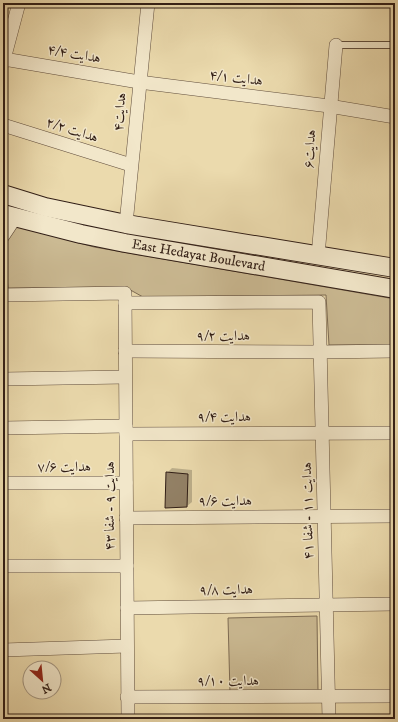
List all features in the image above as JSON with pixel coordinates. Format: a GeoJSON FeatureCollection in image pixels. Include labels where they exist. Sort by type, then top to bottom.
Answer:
{"type":"FeatureCollection","features":[{"type":"Feature","properties":{"kind":"main road","name":"East Hedayat Boulevard"},"geometry":{"type":"LineString","coordinates":[[3,194],[45,207],[126,224],[395,268]]}},
{"type":"Feature","properties":{"kind":"main road","name":"East Hedayat Boulevard"},"geometry":{"type":"LineString","coordinates":[[9,216],[89,236],[395,289]]}},
{"type":"Feature","properties":{"kind":"main road"},"geometry":{"type":"LineString","coordinates":[[199,256],[202,237]]}},
{"type":"Feature","properties":{"kind":"street"},"geometry":{"type":"LineString","coordinates":[[4,61],[6,36],[19,3]]}},
{"type":"Feature","properties":{"kind":"street","name":"هدایت۴"},"geometry":{"type":"LineString","coordinates":[[126,224],[148,3]]}},
{"type":"Feature","properties":{"kind":"street","name":"هدایت۶"},"geometry":{"type":"LineString","coordinates":[[318,256],[336,45]]}},
{"type":"Feature","properties":{"kind":"street","name":"هدایت ۴/۴"},"geometry":{"type":"LineString","coordinates":[[4,61],[139,82]]}},
{"type":"Feature","properties":{"kind":"street","name":"هدایت ۴/۱"},"geometry":{"type":"LineString","coordinates":[[139,82],[330,106],[395,118]]}},
{"type":"Feature","properties":{"kind":"street","name":"هدایت ۲/۲"},"geometry":{"type":"LineString","coordinates":[[3,125],[131,165]]}},
{"type":"Feature","properties":{"kind":"street"},"geometry":{"type":"LineString","coordinates":[[3,236],[9,216]]}},
{"type":"Feature","properties":{"kind":"street"},"geometry":{"type":"LineString","coordinates":[[3,295],[125,298]]}},
{"type":"Feature","properties":{"kind":"street","name":"هدایت ۱۱ - شفا ۴۱"},"geometry":{"type":"LineString","coordinates":[[125,298],[319,302],[329,719]]}},
{"type":"Feature","properties":{"kind":"street","name":"هدایت ۹ - شفا ۴۳"},"geometry":{"type":"LineString","coordinates":[[125,298],[128,719]]}},
{"type":"Feature","properties":{"kind":"street","name":"هدایت ۹/۲"},"geometry":{"type":"LineString","coordinates":[[125,351],[395,351]]}},
{"type":"Feature","properties":{"kind":"street"},"geometry":{"type":"LineString","coordinates":[[3,379],[125,377]]}},
{"type":"Feature","properties":{"kind":"street","name":"هدایت ۹/۴"},"geometry":{"type":"LineString","coordinates":[[3,428],[395,433]]}},
{"type":"Feature","properties":{"kind":"street","name":"هدایت ۷/۶"},"geometry":{"type":"LineString","coordinates":[[3,483],[126,483]]}},
{"type":"Feature","properties":{"kind":"street","name":"هدایت ۹/۶"},"geometry":{"type":"LineString","coordinates":[[126,518],[395,516]]}},
{"type":"Feature","properties":{"kind":"street"},"geometry":{"type":"LineString","coordinates":[[3,566],[126,566]]}},
{"type":"Feature","properties":{"kind":"street","name":"هدایت ۹/۸"},"geometry":{"type":"LineString","coordinates":[[127,608],[395,604]]}},
{"type":"Feature","properties":{"kind":"street"},"geometry":{"type":"LineString","coordinates":[[3,650],[127,646]]}},
{"type":"Feature","properties":{"kind":"street","name":"هدایت ۹/۱۰"},"geometry":{"type":"LineString","coordinates":[[127,697],[395,696]]}},
{"type":"Feature","properties":{"kind":"lane"},"geometry":{"type":"LineString","coordinates":[[336,45],[395,45]]}},
{"type":"Feature","properties":{"kind":"shaded area"},"geometry":{"type":"Polygon","coordinates":[[[3,222],[94,247],[395,299],[395,345],[329,345],[326,295],[143,297],[125,287],[8,288],[5,257],[3,254],[3,222]]]}},
{"type":"Feature","properties":{"kind":"shaded area"},"geometry":{"type":"Polygon","coordinates":[[[317,616],[318,691],[230,693],[228,618],[317,616]]]}},
{"type":"Feature","properties":{"kind":"building"},"geometry":{"type":"Polygon","coordinates":[[[166,472],[188,474],[187,507],[165,508],[166,472]]]}}]}
